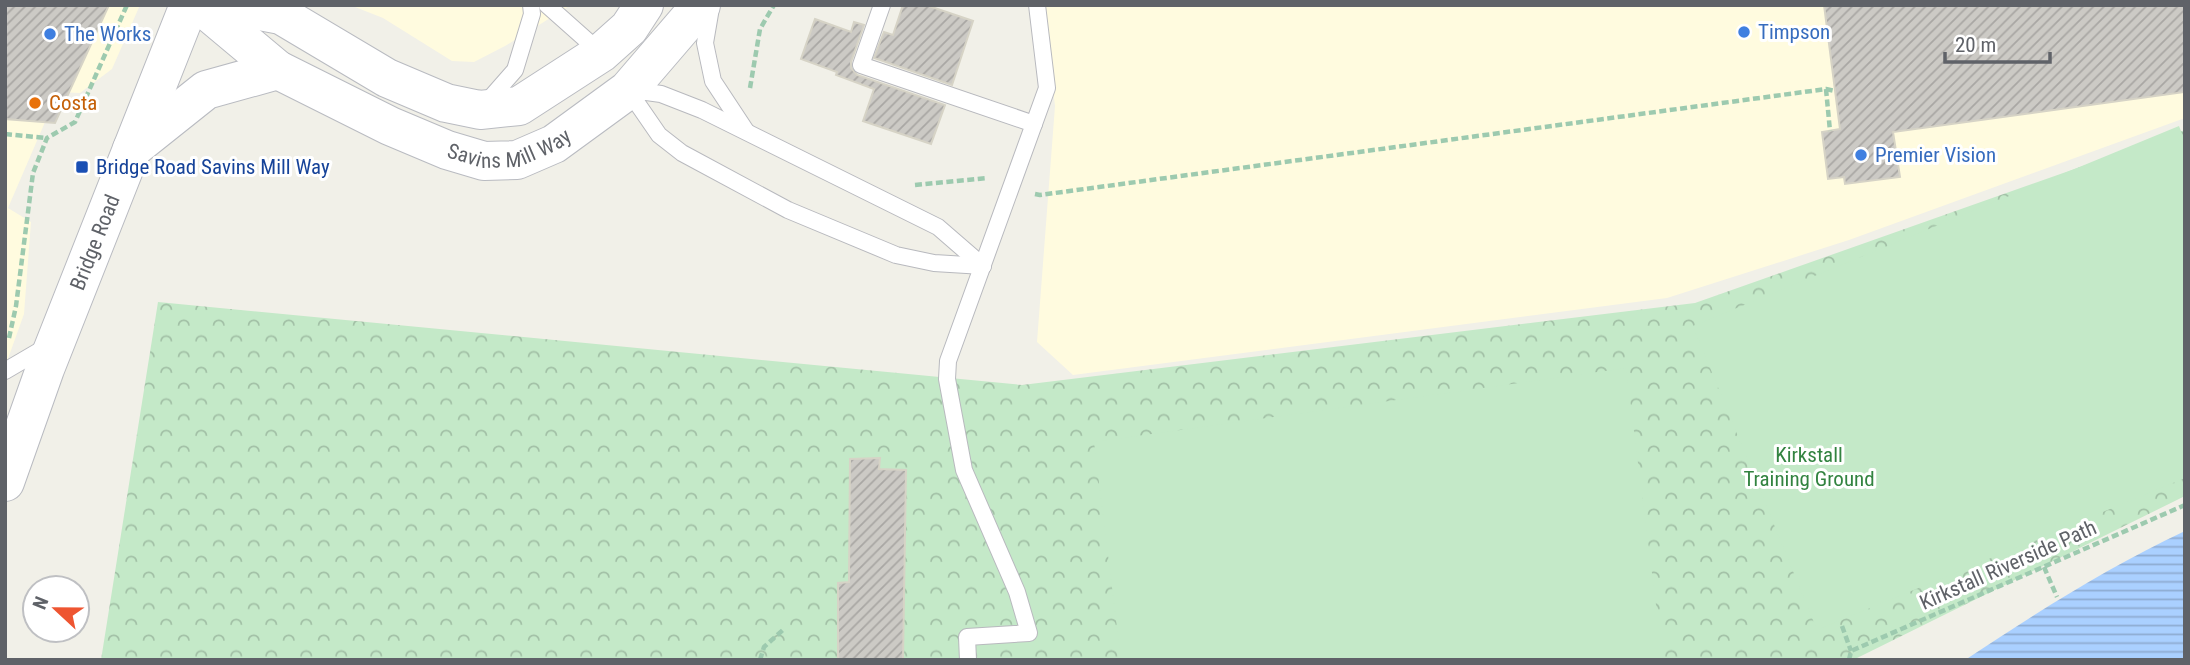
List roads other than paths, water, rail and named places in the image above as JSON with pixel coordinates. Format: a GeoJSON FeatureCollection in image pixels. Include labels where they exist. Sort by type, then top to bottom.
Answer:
{"type":"FeatureCollection","features":[{"type":"Feature","properties":{"kind":"street","name":"Bridge Road"},"geometry":{"type":"LineString","coordinates":[[8,462],[189,5]]}},
{"type":"Feature","properties":{"kind":"street","name":"Savins Mill Way"},"geometry":{"type":"LineString","coordinates":[[200,5],[278,70],[390,126],[447,150],[484,161],[517,160],[554,144],[628,90],[701,5]]}},
{"type":"Feature","properties":{"kind":"street","name":"Savins Mill Way"},"geometry":{"type":"LineString","coordinates":[[229,5],[281,15],[387,78],[446,103],[480,110],[519,106],[601,53],[629,28],[644,5]]}},
{"type":"Feature","properties":{"kind":"street"},"geometry":{"type":"LineString","coordinates":[[601,53],[628,90]]}},
{"type":"Feature","properties":{"kind":"street"},"geometry":{"type":"LineString","coordinates":[[131,150],[206,90],[278,70]]}},
{"type":"Feature","properties":{"kind":"lane"},"geometry":{"type":"LineString","coordinates":[[480,110],[515,70],[531,14],[531,5]]}},
{"type":"Feature","properties":{"kind":"lane"},"geometry":{"type":"LineString","coordinates":[[547,5],[601,53]]}},
{"type":"Feature","properties":{"kind":"lane"},"geometry":{"type":"LineString","coordinates":[[711,5],[705,43],[713,81],[747,132]]}},
{"type":"Feature","properties":{"kind":"lane"},"geometry":{"type":"LineString","coordinates":[[882,5],[861,65],[1034,124]]}},
{"type":"Feature","properties":{"kind":"lane"},"geometry":{"type":"LineString","coordinates":[[968,660],[967,637],[1029,632],[1017,592],[964,470],[947,379],[948,361],[1047,88],[1038,8],[1020,5]]}},
{"type":"Feature","properties":{"kind":"lane"},"geometry":{"type":"LineString","coordinates":[[628,90],[661,94],[747,132],[938,227],[983,266]]}},
{"type":"Feature","properties":{"kind":"lane"},"geometry":{"type":"LineString","coordinates":[[628,90],[659,135],[682,153],[788,210],[896,256],[934,263],[983,266]]}},
{"type":"Feature","properties":{"kind":"lane"},"geometry":{"type":"LineString","coordinates":[[5,371],[56,341]]}},
{"type":"Feature","properties":{"kind":"water"},"geometry":{"type":"Polygon","coordinates":[[[2185,531],[2185,660],[1965,660],[2073,591],[2185,531]]]}},
{"type":"Feature","properties":{"kind":"place","name":"Timpson"},"geometry":{"type":"Point","coordinates":[1744,32]}},
{"type":"Feature","properties":{"kind":"place","name":"The Works"},"geometry":{"type":"Point","coordinates":[50,34]}},
{"type":"Feature","properties":{"kind":"place","name":"Costa"},"geometry":{"type":"Point","coordinates":[35,103]}},
{"type":"Feature","properties":{"kind":"place","name":"Premier Vision"},"geometry":{"type":"Point","coordinates":[1861,155]}},
{"type":"Feature","properties":{"kind":"place","name":"Bridge Road Savins Mill Way"},"geometry":{"type":"Point","coordinates":[82,167]}},
{"type":"Feature","properties":{"kind":"park label","name":"Kirkstall Training Ground"},"geometry":{"type":"Point","coordinates":[1809,467]}}]}
